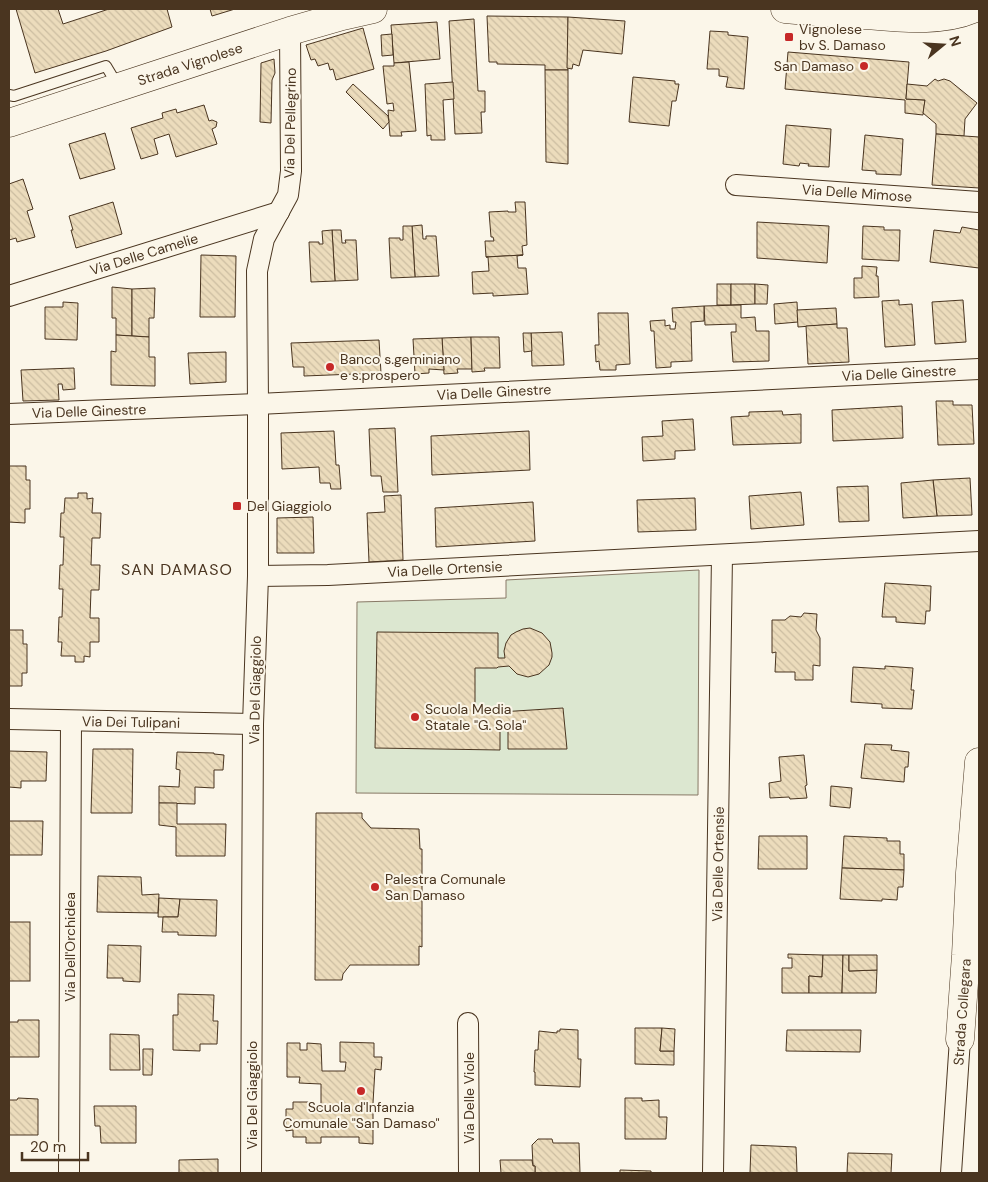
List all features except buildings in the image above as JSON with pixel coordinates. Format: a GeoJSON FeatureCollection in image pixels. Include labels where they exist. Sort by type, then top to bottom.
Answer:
{"type":"FeatureCollection","features":[{"type":"Feature","properties":{"kind":"main road","name":"Strada Vignolese"},"geometry":{"type":"LineString","coordinates":[[9,123],[290,31],[373,9]]}},
{"type":"Feature","properties":{"kind":"main road"},"geometry":{"type":"LineString","coordinates":[[785,9],[899,18],[930,18],[958,14],[973,9]]}},
{"type":"Feature","properties":{"kind":"main road","name":"Strada Collegara"},"geometry":{"type":"LineString","coordinates":[[960,1039],[975,956],[975,882],[979,762]]}},
{"type":"Feature","properties":{"kind":"main road"},"geometry":{"type":"LineString","coordinates":[[960,1039],[979,1018]]}},
{"type":"Feature","properties":{"kind":"street","name":"Via Del Pellegrino"},"geometry":{"type":"LineString","coordinates":[[279,212],[288,195],[291,171],[290,31]]}},
{"type":"Feature","properties":{"kind":"street","name":"Via Delle Mimose"},"geometry":{"type":"LineString","coordinates":[[736,185],[979,202]]}},
{"type":"Feature","properties":{"kind":"street","name":"Via Delle Camelie"},"geometry":{"type":"LineString","coordinates":[[9,296],[279,212]]}},
{"type":"Feature","properties":{"kind":"street","name":"Via Del Giaggiolo"},"geometry":{"type":"LineString","coordinates":[[251,1173],[253,724],[258,576],[257,272],[264,239],[279,212]]}},
{"type":"Feature","properties":{"kind":"street","name":"Via Delle Ginestre"},"geometry":{"type":"LineString","coordinates":[[9,414],[258,404],[979,369]]}},
{"type":"Feature","properties":{"kind":"street","name":"Via Delle Ortensie"},"geometry":{"type":"LineString","coordinates":[[258,576],[328,575],[979,541]]}},
{"type":"Feature","properties":{"kind":"street","name":"Via Delle Ortensie"},"geometry":{"type":"LineString","coordinates":[[713,1173],[722,554]]}},
{"type":"Feature","properties":{"kind":"street","name":"Via Dei Tulipani"},"geometry":{"type":"LineString","coordinates":[[9,719],[253,724]]}},
{"type":"Feature","properties":{"kind":"street","name":"Via Dell'Orchidea"},"geometry":{"type":"LineString","coordinates":[[69,1173],[71,721]]}},
{"type":"Feature","properties":{"kind":"street","name":"Via Delle Viole"},"geometry":{"type":"LineString","coordinates":[[468,1023],[469,1173]]}},
{"type":"Feature","properties":{"kind":"street","name":"Strada Collegara"},"geometry":{"type":"LineString","coordinates":[[951,1173],[960,1039]]}},
{"type":"Feature","properties":{"kind":"lane"},"geometry":{"type":"LineString","coordinates":[[9,95],[14,96],[106,66],[118,87]]}},
{"type":"Feature","properties":{"kind":"green space"},"geometry":{"type":"Polygon","coordinates":[[[699,570],[698,795],[356,793],[357,602],[506,598],[506,580],[699,570]]]}},
{"type":"Feature","properties":{"kind":"place","name":"Vignolese bv S. Damaso"},"geometry":{"type":"Point","coordinates":[789,37]}},
{"type":"Feature","properties":{"kind":"place","name":"San Damaso"},"geometry":{"type":"Point","coordinates":[864,66]}},
{"type":"Feature","properties":{"kind":"place","name":"Banco s.geminiano e s.prospero"},"geometry":{"type":"Point","coordinates":[330,367]}},
{"type":"Feature","properties":{"kind":"place","name":"Del Giaggiolo"},"geometry":{"type":"Point","coordinates":[237,506]}},
{"type":"Feature","properties":{"kind":"place","name":"Scuola Media Statale \"G. Sola\""},"geometry":{"type":"Point","coordinates":[415,717]}},
{"type":"Feature","properties":{"kind":"place","name":"Palestra Comunale San Damaso"},"geometry":{"type":"Point","coordinates":[375,887]}},
{"type":"Feature","properties":{"kind":"place","name":"Scuola d'Infanzia Comunale \"San Damaso\""},"geometry":{"type":"Point","coordinates":[361,1091]}},
{"type":"Feature","properties":{"kind":"district","name":"SAN DAMASO"},"geometry":{"type":"Point","coordinates":[177,569]}}]}
